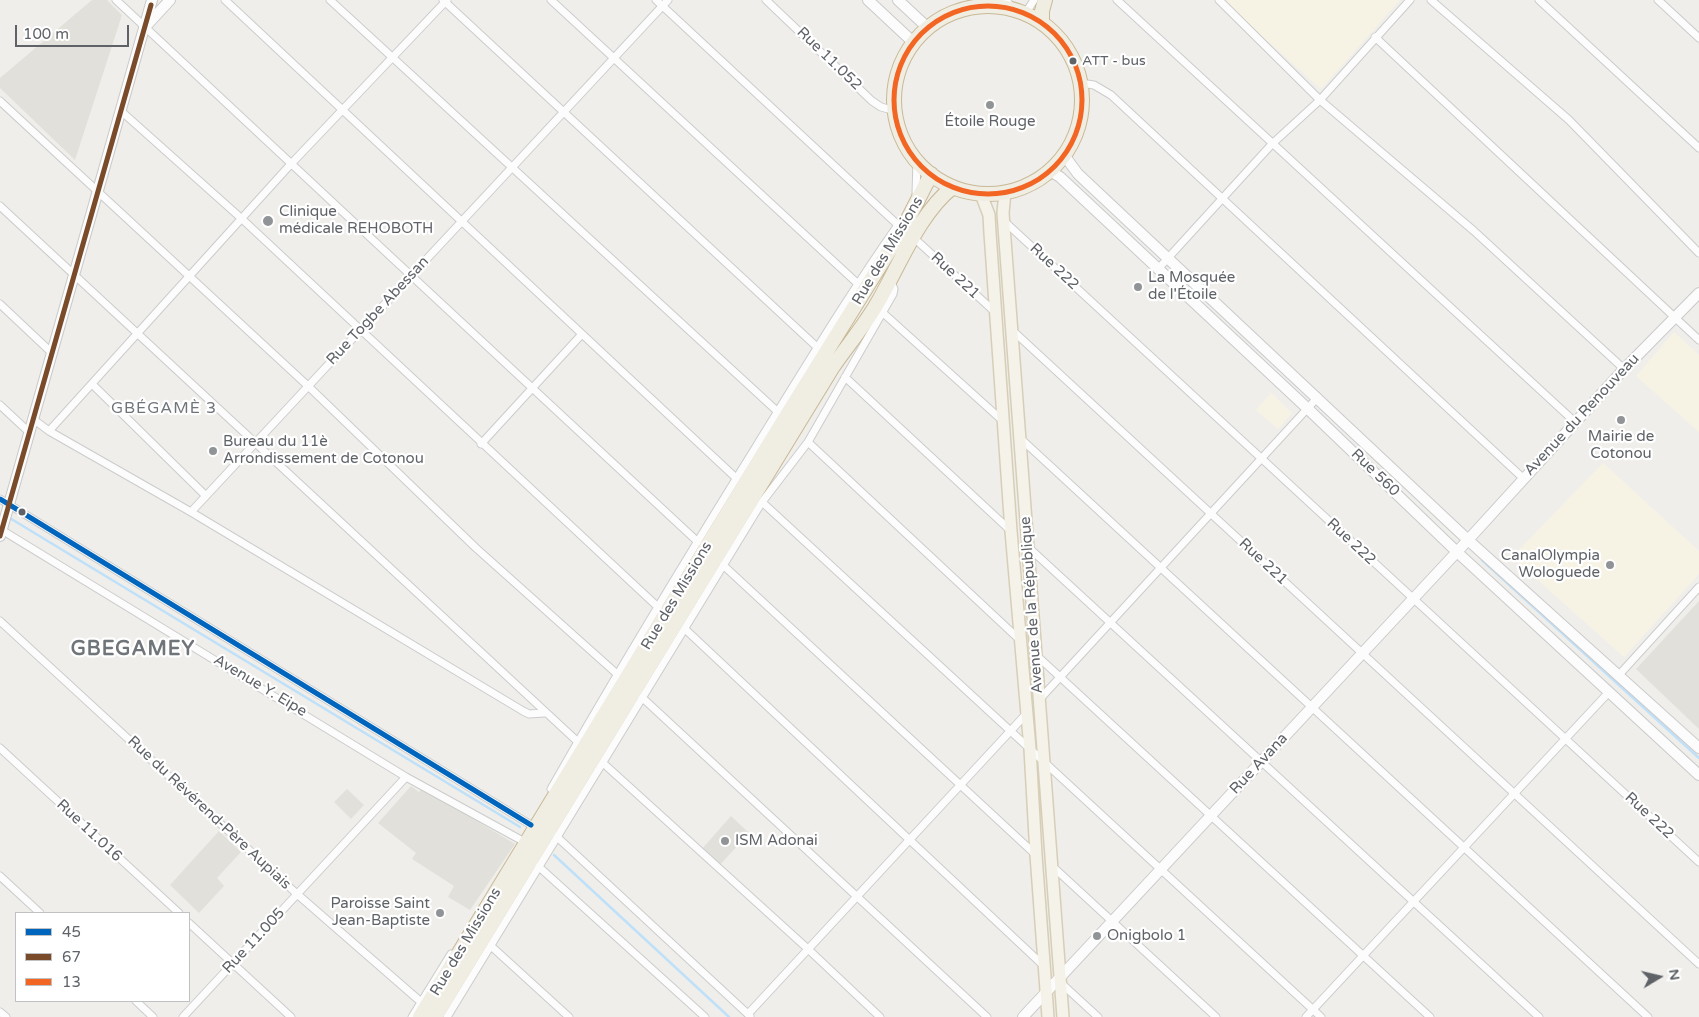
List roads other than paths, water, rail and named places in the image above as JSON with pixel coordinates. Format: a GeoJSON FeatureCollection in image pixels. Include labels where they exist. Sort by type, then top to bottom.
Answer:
{"type":"FeatureCollection","features":[{"type":"Feature","properties":{"kind":"highway"},"geometry":{"type":"LineString","coordinates":[[1042,23],[1042,11],[1045,0]]}},
{"type":"Feature","properties":{"kind":"highway"},"geometry":{"type":"LineString","coordinates":[[990,6],[1015,8],[1042,23],[1057,36],[1068,51],[1080,83],[1082,100],[1079,121],[1072,141],[1064,155],[1050,171],[1027,185],[1005,192],[981,194],[953,187],[931,174],[916,160],[904,141],[896,111],[895,93],[898,76],[904,58],[914,43],[928,28],[948,15],[966,9],[990,6]]}},
{"type":"Feature","properties":{"kind":"highway","name":"Rue des Missions"},"geometry":{"type":"LineString","coordinates":[[420,1017],[621,677],[904,227],[931,174]]}},
{"type":"Feature","properties":{"kind":"highway","name":"Rue des Missions"},"geometry":{"type":"LineString","coordinates":[[435,1017],[639,694],[769,469],[832,368],[890,280],[935,204],[953,187]]}},
{"type":"Feature","properties":{"kind":"main road"},"geometry":{"type":"LineString","coordinates":[[1,531],[146,27],[152,0]]}},
{"type":"Feature","properties":{"kind":"main road"},"geometry":{"type":"LineString","coordinates":[[146,27],[170,0]]}},
{"type":"Feature","properties":{"kind":"main road"},"geometry":{"type":"LineString","coordinates":[[868,0],[914,43]]}},
{"type":"Feature","properties":{"kind":"main road"},"geometry":{"type":"LineString","coordinates":[[898,0],[928,28]]}},
{"type":"Feature","properties":{"kind":"main road","name":"Rue 560"},"geometry":{"type":"LineString","coordinates":[[1064,155],[1078,174],[1318,397],[1468,540],[1699,748]]}},
{"type":"Feature","properties":{"kind":"main road","name":"Rue 560"},"geometry":{"type":"LineString","coordinates":[[1050,171],[1060,177],[1308,408],[1457,552],[1699,775]]}},
{"type":"Feature","properties":{"kind":"main road","name":"Avenue de la République"},"geometry":{"type":"LineString","coordinates":[[1005,192],[1003,204],[1004,221],[1063,1017]]}},
{"type":"Feature","properties":{"kind":"main road","name":"Avenue de la République"},"geometry":{"type":"LineString","coordinates":[[981,194],[989,215],[1011,531],[1028,712],[1048,1017]]}},
{"type":"Feature","properties":{"kind":"main road","name":"Avenue du Renouveau"},"geometry":{"type":"LineString","coordinates":[[1457,552],[1624,369],[1699,293]]}},
{"type":"Feature","properties":{"kind":"main road","name":"Rue Avana"},"geometry":{"type":"LineString","coordinates":[[1023,1017],[1060,980],[1112,921],[1457,552]]}},
{"type":"Feature","properties":{"kind":"street"},"geometry":{"type":"LineString","coordinates":[[116,0],[290,165],[412,275],[698,542]]}},
{"type":"Feature","properties":{"kind":"street"},"geometry":{"type":"LineString","coordinates":[[225,0],[736,478]]}},
{"type":"Feature","properties":{"kind":"street"},"geometry":{"type":"LineString","coordinates":[[330,0],[778,412]]}},
{"type":"Feature","properties":{"kind":"street"},"geometry":{"type":"LineString","coordinates":[[551,0],[857,283]]}},
{"type":"Feature","properties":{"kind":"street"},"geometry":{"type":"LineString","coordinates":[[656,0],[665,3],[898,226]]}},
{"type":"Feature","properties":{"kind":"street","name":"Rue 11.052"},"geometry":{"type":"LineString","coordinates":[[766,0],[872,101],[881,107],[896,111]]}},
{"type":"Feature","properties":{"kind":"street"},"geometry":{"type":"LineString","coordinates":[[1015,8],[1034,0]]}},
{"type":"Feature","properties":{"kind":"street"},"geometry":{"type":"LineString","coordinates":[[1117,0],[1575,422]]}},
{"type":"Feature","properties":{"kind":"street"},"geometry":{"type":"LineString","coordinates":[[1219,0],[1320,100],[1474,231],[1624,369]]}},
{"type":"Feature","properties":{"kind":"street"},"geometry":{"type":"LineString","coordinates":[[1158,269],[1272,144],[1320,100],[1410,0]]}},
{"type":"Feature","properties":{"kind":"street"},"geometry":{"type":"LineString","coordinates":[[1431,0],[1569,120],[1699,253]]}},
{"type":"Feature","properties":{"kind":"street"},"geometry":{"type":"LineString","coordinates":[[1539,0],[1699,148]]}},
{"type":"Feature","properties":{"kind":"street"},"geometry":{"type":"LineString","coordinates":[[1658,0],[1699,38]]}},
{"type":"Feature","properties":{"kind":"street"},"geometry":{"type":"LineString","coordinates":[[49,431],[290,165],[445,1],[818,348]]}},
{"type":"Feature","properties":{"kind":"street","name":"Rue Togbe Abessan"},"geometry":{"type":"LineString","coordinates":[[191,512],[665,3]]}},
{"type":"Feature","properties":{"kind":"street"},"geometry":{"type":"LineString","coordinates":[[1375,37],[1699,340]]}},
{"type":"Feature","properties":{"kind":"street"},"geometry":{"type":"LineString","coordinates":[[1080,83],[1094,85],[1111,95],[1524,478]]}},
{"type":"Feature","properties":{"kind":"street"},"geometry":{"type":"LineString","coordinates":[[0,101],[189,278],[308,386],[476,548],[621,677],[987,1017]]}},
{"type":"Feature","properties":{"kind":"street"},"geometry":{"type":"LineString","coordinates":[[121,111],[242,218],[360,331],[659,608]]}},
{"type":"Feature","properties":{"kind":"street"},"geometry":{"type":"LineString","coordinates":[[412,1017],[531,825],[578,742],[621,677],[659,608],[736,478],[857,283],[898,226],[917,191],[916,160]]}},
{"type":"Feature","properties":{"kind":"street"},"geometry":{"type":"LineString","coordinates":[[0,206],[544,713],[578,742]]}},
{"type":"Feature","properties":{"kind":"street","name":"Rue 222"},"geometry":{"type":"LineString","coordinates":[[1004,221],[1699,862]]}},
{"type":"Feature","properties":{"kind":"street","name":"Rue 221"},"geometry":{"type":"LineString","coordinates":[[914,238],[996,314]]}},
{"type":"Feature","properties":{"kind":"street"},"geometry":{"type":"LineString","coordinates":[[447,1017],[556,836],[603,763],[639,694],[685,629],[762,502],[808,442],[894,291],[890,280]]}},
{"type":"Feature","properties":{"kind":"street"},"geometry":{"type":"LineString","coordinates":[[0,304],[52,353]]}},
{"type":"Feature","properties":{"kind":"street"},"geometry":{"type":"LineString","coordinates":[[882,312],[1004,422]]}},
{"type":"Feature","properties":{"kind":"street","name":"Rue 221"},"geometry":{"type":"LineString","coordinates":[[1012,330],[1699,964]]}},
{"type":"Feature","properties":{"kind":"street"},"geometry":{"type":"LineString","coordinates":[[481,444],[582,334]]}},
{"type":"Feature","properties":{"kind":"street"},"geometry":{"type":"LineString","coordinates":[[845,377],[1011,531]]}},
{"type":"Feature","properties":{"kind":"street"},"geometry":{"type":"LineString","coordinates":[[92,384],[206,496]]}},
{"type":"Feature","properties":{"kind":"street"},"geometry":{"type":"LineString","coordinates":[[1039,700],[1318,397]]}},
{"type":"Feature","properties":{"kind":"street"},"geometry":{"type":"LineString","coordinates":[[0,405],[30,433]]}},
{"type":"Feature","properties":{"kind":"street"},"geometry":{"type":"LineString","coordinates":[[33,419],[49,431],[191,512],[528,714],[544,713]]}},
{"type":"Feature","properties":{"kind":"street"},"geometry":{"type":"LineString","coordinates":[[1020,438],[1648,1017]]}},
{"type":"Feature","properties":{"kind":"street"},"geometry":{"type":"LineString","coordinates":[[808,442],[1022,643]]}},
{"type":"Feature","properties":{"kind":"street","name":"Avenue Y. Eipe"},"geometry":{"type":"LineString","coordinates":[[0,499],[531,825]]}},
{"type":"Feature","properties":{"kind":"street"},"geometry":{"type":"LineString","coordinates":[[762,502],[1322,1017]]}},
{"type":"Feature","properties":{"kind":"street","name":"Avenue Y. Eipe"},"geometry":{"type":"LineString","coordinates":[[1,531],[406,777],[521,840]]}},
{"type":"Feature","properties":{"kind":"street"},"geometry":{"type":"LineString","coordinates":[[1027,545],[1538,1017]]}},
{"type":"Feature","properties":{"kind":"street"},"geometry":{"type":"LineString","coordinates":[[723,565],[1036,855]]}},
{"type":"Feature","properties":{"kind":"street"},"geometry":{"type":"LineString","coordinates":[[1618,676],[1699,587]]}},
{"type":"Feature","properties":{"kind":"street","name":"Rue du Révérend-Père Aupiais"},"geometry":{"type":"LineString","coordinates":[[0,621],[297,894],[421,1002]]}},
{"type":"Feature","properties":{"kind":"street"},"geometry":{"type":"LineString","coordinates":[[685,629],[1045,967]]}},
{"type":"Feature","properties":{"kind":"street"},"geometry":{"type":"LineString","coordinates":[[1035,654],[1430,1017]]}},
{"type":"Feature","properties":{"kind":"street"},"geometry":{"type":"LineString","coordinates":[[1306,1017],[1609,692]]}},
{"type":"Feature","properties":{"kind":"street"},"geometry":{"type":"LineString","coordinates":[[556,836],[749,1016],[808,949],[1028,712]]}},
{"type":"Feature","properties":{"kind":"street","name":"Rue 11.016"},"geometry":{"type":"LineString","coordinates":[[0,748],[178,912]]}},
{"type":"Feature","properties":{"kind":"street"},"geometry":{"type":"LineString","coordinates":[[603,763],[880,1017]]}},
{"type":"Feature","properties":{"kind":"street","name":"Rue 11.005"},"geometry":{"type":"LineString","coordinates":[[183,1017],[406,777]]}},
{"type":"Feature","properties":{"kind":"street"},"geometry":{"type":"LineString","coordinates":[[1051,865],[1216,1017]]}},
{"type":"Feature","properties":{"kind":"street"},"geometry":{"type":"LineString","coordinates":[[538,866],[705,1017]]}},
{"type":"Feature","properties":{"kind":"street"},"geometry":{"type":"LineString","coordinates":[[0,876],[39,912]]}},
{"type":"Feature","properties":{"kind":"street"},"geometry":{"type":"LineString","coordinates":[[190,924],[291,1017]]}},
{"type":"Feature","properties":{"kind":"street"},"geometry":{"type":"LineString","coordinates":[[491,946],[569,1017]]}},
{"type":"Feature","properties":{"kind":"street"},"geometry":{"type":"LineString","coordinates":[[1060,980],[1098,1017]]}},
{"type":"Feature","properties":{"kind":"street"},"geometry":{"type":"LineString","coordinates":[[137,1002],[153,1017]]}},
{"type":"Feature","properties":{"kind":"street"},"geometry":{"type":"LineString","coordinates":[[0,1012],[6,1017]]}},
{"type":"Feature","properties":{"kind":"waterway"},"geometry":{"type":"LineString","coordinates":[[8,517],[520,827]]}},
{"type":"Feature","properties":{"kind":"waterway"},"geometry":{"type":"LineString","coordinates":[[1482,560],[1699,758]]}},
{"type":"Feature","properties":{"kind":"waterway"},"geometry":{"type":"LineString","coordinates":[[554,855],[729,1017]]}},
{"type":"Feature","properties":{"kind":"place","name":"ATT - bus"},"geometry":{"type":"Point","coordinates":[1073,61]}},
{"type":"Feature","properties":{"kind":"place","name":"Étoile Rouge"},"geometry":{"type":"Point","coordinates":[990,105]}},
{"type":"Feature","properties":{"kind":"place","name":"Clinique médicale REHOBOTH"},"geometry":{"type":"Point","coordinates":[268,221]}},
{"type":"Feature","properties":{"kind":"place","name":"La Mosquée de l'Étoile"},"geometry":{"type":"Point","coordinates":[1138,287]}},
{"type":"Feature","properties":{"kind":"place","name":"Mairie de Cotonou"},"geometry":{"type":"Point","coordinates":[1621,420]}},
{"type":"Feature","properties":{"kind":"place","name":"Bureau du 11è Arrondissement de Cotonou"},"geometry":{"type":"Point","coordinates":[213,451]}},
{"type":"Feature","properties":{"kind":"place","name":"CanalOlympia Wologuede"},"geometry":{"type":"Point","coordinates":[1610,565]}},
{"type":"Feature","properties":{"kind":"place","name":"ISM Adonai"},"geometry":{"type":"Point","coordinates":[725,841]}},
{"type":"Feature","properties":{"kind":"place","name":"Paroisse Saint Jean-Baptiste"},"geometry":{"type":"Point","coordinates":[440,913]}},
{"type":"Feature","properties":{"kind":"place","name":"Onigbolo 1"},"geometry":{"type":"Point","coordinates":[1097,936]}},
{"type":"Feature","properties":{"kind":"district","name":"GBÉGAMÈ 3"},"geometry":{"type":"Point","coordinates":[164,409]}},
{"type":"Feature","properties":{"kind":"district","name":"GBEGAMEY"},"geometry":{"type":"Point","coordinates":[133,650]}}]}
